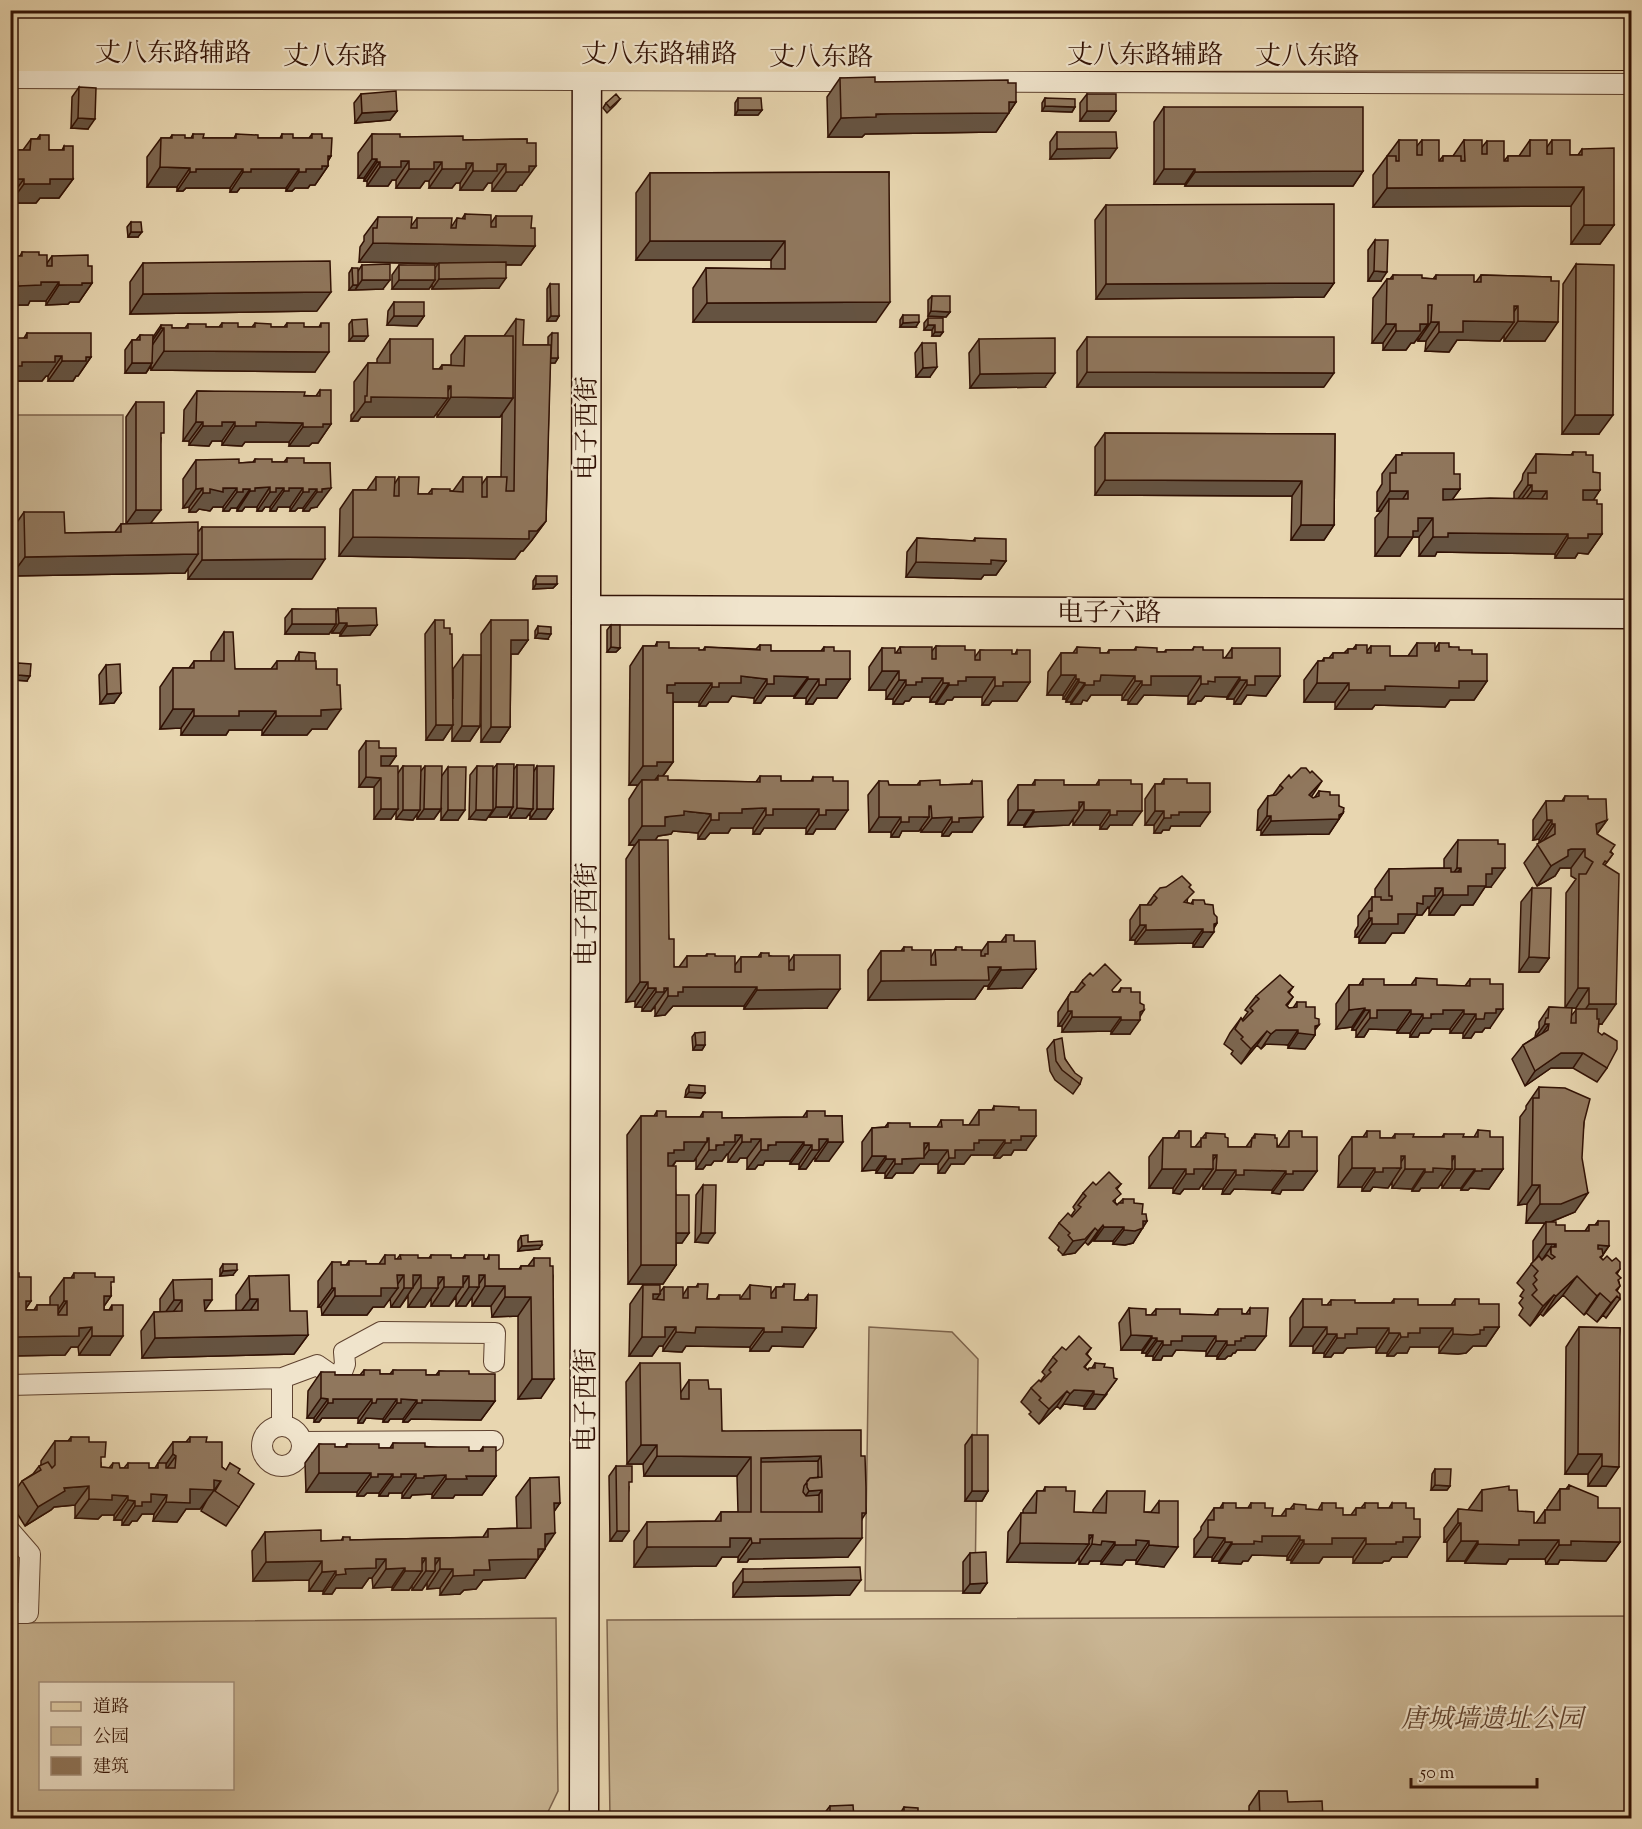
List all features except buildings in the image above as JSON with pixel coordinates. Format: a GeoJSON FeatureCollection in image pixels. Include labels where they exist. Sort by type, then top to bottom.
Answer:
{"type":"FeatureCollection","features":[{"type":"Feature","properties":{"kind":"main road","name":"丈八东路"},"geometry":{"type":"LineString","coordinates":[[10,55],[587,44],[770,18],[1632,25]]}},
{"type":"Feature","properties":{"kind":"main road","name":"丈八东路"},"geometry":{"type":"LineString","coordinates":[[10,24],[587,44],[1632,54]]}},
{"type":"Feature","properties":{"kind":"street","name":"丈八东路辅路"},"geometry":{"type":"LineString","coordinates":[[10,78],[555,79],[587,44],[1199,81],[1632,84]]}},
{"type":"Feature","properties":{"kind":"street","name":"电子西街"},"geometry":{"type":"LineString","coordinates":[[584,1818],[587,44]]}},
{"type":"Feature","properties":{"kind":"street","name":"电子六路"},"geometry":{"type":"LineString","coordinates":[[586,610],[1632,614]]}},
{"type":"Feature","properties":{"kind":"street"},"geometry":{"type":"LineString","coordinates":[[10,1385],[282,1378],[317,1365],[333,1376],[342,1372],[345,1364],[344,1352],[381,1332],[495,1334],[494,1362]]}},
{"type":"Feature","properties":{"kind":"street"},"geometry":{"type":"LineString","coordinates":[[282,1378],[282,1426]]}},
{"type":"Feature","properties":{"kind":"street"},"geometry":{"type":"LineString","coordinates":[[282,1426],[296,1432],[302,1442],[301,1451],[295,1461],[289,1465],[279,1466],[272,1463],[263,1453],[263,1439],[267,1432],[282,1426]]}},
{"type":"Feature","properties":{"kind":"street"},"geometry":{"type":"LineString","coordinates":[[302,1442],[493,1441]]}},
{"type":"Feature","properties":{"kind":"street"},"geometry":{"type":"LineString","coordinates":[[10,1531],[30,1554],[28,1613],[10,1613]]}},
{"type":"Feature","properties":{"kind":"green space"},"geometry":{"type":"Polygon","coordinates":[[[11,415],[123,415],[123,539],[12,539],[11,578],[11,415]]]}},
{"type":"Feature","properties":{"kind":"green space"},"geometry":{"type":"Polygon","coordinates":[[[869,1327],[952,1332],[978,1359],[975,1591],[865,1591],[869,1327]]]}},
{"type":"Feature","properties":{"kind":"green space","name":"唐城墙遗址公园"},"geometry":{"type":"Polygon","coordinates":[[[1631,1616],[1631,1818],[610,1818],[607,1620],[1631,1616]]]}},
{"type":"Feature","properties":{"kind":"green space"},"geometry":{"type":"Polygon","coordinates":[[[556,1618],[558,1791],[545,1818],[11,1818],[10,1623],[556,1618]]]}}]}
